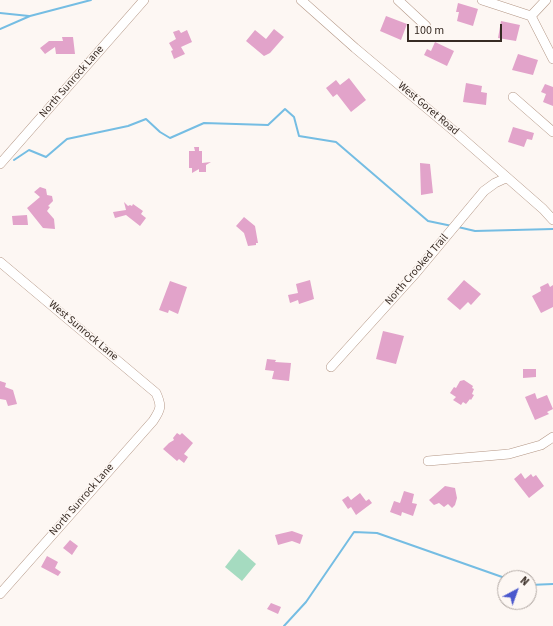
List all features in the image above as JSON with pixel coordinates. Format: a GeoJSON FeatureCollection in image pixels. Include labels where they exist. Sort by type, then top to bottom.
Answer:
{"type":"FeatureCollection","features":[{"type":"Feature","properties":{"kind":"street","name":"North Sunrock Lane"},"geometry":{"type":"LineString","coordinates":[[0,164],[144,0]]}},
{"type":"Feature","properties":{"kind":"street","name":"West Goret Road"},"geometry":{"type":"LineString","coordinates":[[301,0],[355,48],[454,130],[506,178],[543,209],[553,220]]}},
{"type":"Feature","properties":{"kind":"street"},"geometry":{"type":"LineString","coordinates":[[398,0],[426,26]]}},
{"type":"Feature","properties":{"kind":"street"},"geometry":{"type":"LineString","coordinates":[[482,0],[531,16],[553,59]]}},
{"type":"Feature","properties":{"kind":"street"},"geometry":{"type":"LineString","coordinates":[[531,16],[546,0]]}},
{"type":"Feature","properties":{"kind":"street"},"geometry":{"type":"LineString","coordinates":[[513,97],[553,132]]}},
{"type":"Feature","properties":{"kind":"street","name":"North Crooked Trail"},"geometry":{"type":"LineString","coordinates":[[331,367],[414,275],[484,191],[495,183],[506,178]]}},
{"type":"Feature","properties":{"kind":"street","name":"West Sunrock Lane"},"geometry":{"type":"LineString","coordinates":[[0,262],[151,388],[156,393],[161,404]]}},
{"type":"Feature","properties":{"kind":"street","name":"North Sunrock Lane"},"geometry":{"type":"LineString","coordinates":[[0,594],[153,421],[159,413],[161,404]]}},
{"type":"Feature","properties":{"kind":"street"},"geometry":{"type":"LineString","coordinates":[[428,461],[509,454],[541,445],[553,437]]}},
{"type":"Feature","properties":{"kind":"green space"},"geometry":{"type":"Polygon","coordinates":[[[239,549],[256,564],[242,581],[225,567],[239,549]]]}},
{"type":"Feature","properties":{"kind":"building"},"geometry":{"type":"Polygon","coordinates":[[[458,3],[478,9],[473,26],[457,21],[459,12],[456,12],[458,3]]]}},
{"type":"Feature","properties":{"kind":"building"},"geometry":{"type":"Polygon","coordinates":[[[386,16],[407,24],[401,40],[380,31],[386,16]]]}},
{"type":"Feature","properties":{"kind":"building"},"geometry":{"type":"Polygon","coordinates":[[[501,21],[520,25],[516,41],[498,38],[501,21]]]}},
{"type":"Feature","properties":{"kind":"building"},"geometry":{"type":"Polygon","coordinates":[[[274,29],[284,37],[270,53],[264,56],[246,41],[255,30],[266,39],[274,29]]]}},
{"type":"Feature","properties":{"kind":"building"},"geometry":{"type":"Polygon","coordinates":[[[179,30],[181,33],[187,30],[192,42],[181,47],[185,54],[174,59],[171,51],[173,50],[169,43],[176,39],[173,32],[179,30]]]}},
{"type":"Feature","properties":{"kind":"building"},"geometry":{"type":"Polygon","coordinates":[[[62,37],[73,37],[75,54],[56,54],[55,47],[45,54],[40,48],[49,41],[63,41],[62,37]]]}},
{"type":"Feature","properties":{"kind":"building"},"geometry":{"type":"Polygon","coordinates":[[[435,42],[454,51],[447,66],[424,55],[427,49],[431,51],[435,42]]]}},
{"type":"Feature","properties":{"kind":"building"},"geometry":{"type":"Polygon","coordinates":[[[518,54],[538,60],[533,75],[512,70],[518,54]]]}},
{"type":"Feature","properties":{"kind":"building"},"geometry":{"type":"Polygon","coordinates":[[[349,78],[366,100],[351,112],[337,94],[333,97],[326,88],[336,80],[340,85],[349,78]]]}},
{"type":"Feature","properties":{"kind":"building"},"geometry":{"type":"Polygon","coordinates":[[[466,83],[482,86],[481,92],[487,93],[486,105],[463,102],[466,83]]]}},
{"type":"Feature","properties":{"kind":"building"},"geometry":{"type":"Polygon","coordinates":[[[545,84],[553,87],[553,106],[543,102],[546,94],[541,92],[545,84]]]}},
{"type":"Feature","properties":{"kind":"building"},"geometry":{"type":"Polygon","coordinates":[[[513,127],[534,133],[532,140],[527,139],[524,147],[508,142],[513,127]]]}},
{"type":"Feature","properties":{"kind":"building"},"geometry":{"type":"Polygon","coordinates":[[[194,147],[199,147],[199,151],[202,151],[202,163],[211,162],[206,165],[206,172],[199,172],[199,169],[192,173],[192,168],[189,168],[189,151],[195,151],[194,147]]]}},
{"type":"Feature","properties":{"kind":"building"},"geometry":{"type":"Polygon","coordinates":[[[420,163],[430,164],[433,193],[421,195],[420,163]]]}},
{"type":"Feature","properties":{"kind":"building"},"geometry":{"type":"Polygon","coordinates":[[[40,187],[46,189],[47,195],[52,196],[53,201],[48,206],[50,207],[47,211],[54,219],[55,229],[43,228],[27,208],[40,197],[34,192],[40,187]]]}},
{"type":"Feature","properties":{"kind":"building"},"geometry":{"type":"Polygon","coordinates":[[[124,202],[128,206],[132,206],[133,204],[143,211],[141,214],[146,218],[140,226],[126,215],[115,218],[113,212],[126,210],[124,202]]]}},
{"type":"Feature","properties":{"kind":"building"},"geometry":{"type":"Polygon","coordinates":[[[27,215],[28,225],[13,225],[12,216],[27,215]]]}},
{"type":"Feature","properties":{"kind":"building"},"geometry":{"type":"Polygon","coordinates":[[[244,217],[255,226],[258,243],[256,243],[256,245],[248,246],[244,233],[236,226],[244,217]]]}},
{"type":"Feature","properties":{"kind":"building"},"geometry":{"type":"Polygon","coordinates":[[[310,280],[314,299],[299,304],[298,300],[290,303],[288,295],[298,293],[296,284],[310,280]]]}},
{"type":"Feature","properties":{"kind":"building"},"geometry":{"type":"Polygon","coordinates":[[[464,280],[481,294],[471,305],[468,302],[460,310],[447,299],[464,280]]]}},
{"type":"Feature","properties":{"kind":"building"},"geometry":{"type":"Polygon","coordinates":[[[170,281],[187,287],[178,314],[169,310],[168,313],[159,310],[170,281]]]}},
{"type":"Feature","properties":{"kind":"building"},"geometry":{"type":"Polygon","coordinates":[[[548,283],[550,287],[553,285],[553,307],[541,313],[532,296],[541,291],[540,287],[548,283]]]}},
{"type":"Feature","properties":{"kind":"building"},"geometry":{"type":"Polygon","coordinates":[[[383,331],[404,336],[396,364],[376,359],[383,331]]]}},
{"type":"Feature","properties":{"kind":"building"},"geometry":{"type":"Polygon","coordinates":[[[267,359],[276,360],[275,362],[291,363],[289,381],[272,379],[274,371],[265,370],[267,359]]]}},
{"type":"Feature","properties":{"kind":"building"},"geometry":{"type":"Polygon","coordinates":[[[523,369],[536,369],[536,377],[523,378],[523,369]]]}},
{"type":"Feature","properties":{"kind":"building"},"geometry":{"type":"Polygon","coordinates":[[[464,380],[473,386],[472,388],[474,389],[472,394],[474,395],[466,404],[463,402],[461,405],[453,400],[456,397],[450,393],[454,387],[456,388],[460,381],[464,380]]]}},
{"type":"Feature","properties":{"kind":"building"},"geometry":{"type":"Polygon","coordinates":[[[0,381],[6,383],[5,387],[13,390],[17,404],[8,406],[6,400],[0,399],[0,381]]]}},
{"type":"Feature","properties":{"kind":"building"},"geometry":{"type":"Polygon","coordinates":[[[535,393],[537,399],[547,395],[553,409],[547,412],[549,414],[535,420],[525,397],[535,393]]]}},
{"type":"Feature","properties":{"kind":"building"},"geometry":{"type":"Polygon","coordinates":[[[177,433],[180,435],[182,433],[193,443],[184,454],[188,457],[184,463],[179,459],[177,461],[163,449],[174,440],[173,438],[177,433]]]}},
{"type":"Feature","properties":{"kind":"building"},"geometry":{"type":"Polygon","coordinates":[[[521,473],[525,479],[531,474],[533,477],[536,475],[544,486],[529,498],[514,479],[521,473]]]}},
{"type":"Feature","properties":{"kind":"building"},"geometry":{"type":"Polygon","coordinates":[[[445,486],[455,488],[457,498],[455,505],[452,508],[448,504],[444,507],[439,503],[434,505],[429,500],[445,486]]]}},
{"type":"Feature","properties":{"kind":"building"},"geometry":{"type":"Polygon","coordinates":[[[404,491],[414,494],[412,503],[417,504],[413,516],[402,512],[401,516],[390,512],[394,501],[400,503],[404,491]]]}},
{"type":"Feature","properties":{"kind":"building"},"geometry":{"type":"Polygon","coordinates":[[[360,493],[366,501],[369,499],[372,503],[356,515],[351,507],[348,509],[342,500],[348,496],[351,500],[360,493]]]}},
{"type":"Feature","properties":{"kind":"building"},"geometry":{"type":"Polygon","coordinates":[[[292,531],[303,535],[300,544],[292,541],[278,545],[275,535],[292,531]]]}},
{"type":"Feature","properties":{"kind":"building"},"geometry":{"type":"Polygon","coordinates":[[[70,540],[78,546],[72,555],[63,548],[70,540]]]}},
{"type":"Feature","properties":{"kind":"building"},"geometry":{"type":"Polygon","coordinates":[[[47,556],[58,562],[55,568],[61,572],[58,576],[41,567],[47,556]]]}},
{"type":"Feature","properties":{"kind":"building"},"geometry":{"type":"Polygon","coordinates":[[[271,603],[281,607],[278,614],[267,609],[271,603]]]}},
{"type":"Feature","properties":{"kind":"waterway"},"geometry":{"type":"LineString","coordinates":[[0,29],[30,16],[91,0]]}},
{"type":"Feature","properties":{"kind":"waterway"},"geometry":{"type":"LineString","coordinates":[[0,13],[29,16]]}},
{"type":"Feature","properties":{"kind":"waterway"},"geometry":{"type":"LineString","coordinates":[[14,160],[29,150],[46,157],[67,139],[128,126],[146,119],[160,132],[170,138],[204,123],[268,125],[285,109],[294,117],[299,136],[336,142],[428,221],[452,226]]}},
{"type":"Feature","properties":{"kind":"waterway"},"geometry":{"type":"LineString","coordinates":[[458,227],[475,231],[553,229]]}},
{"type":"Feature","properties":{"kind":"waterway"},"geometry":{"type":"LineString","coordinates":[[284,626],[306,602],[354,532],[377,533],[497,575]]}},
{"type":"Feature","properties":{"kind":"waterway"},"geometry":{"type":"LineString","coordinates":[[537,585],[553,584]]}}]}
